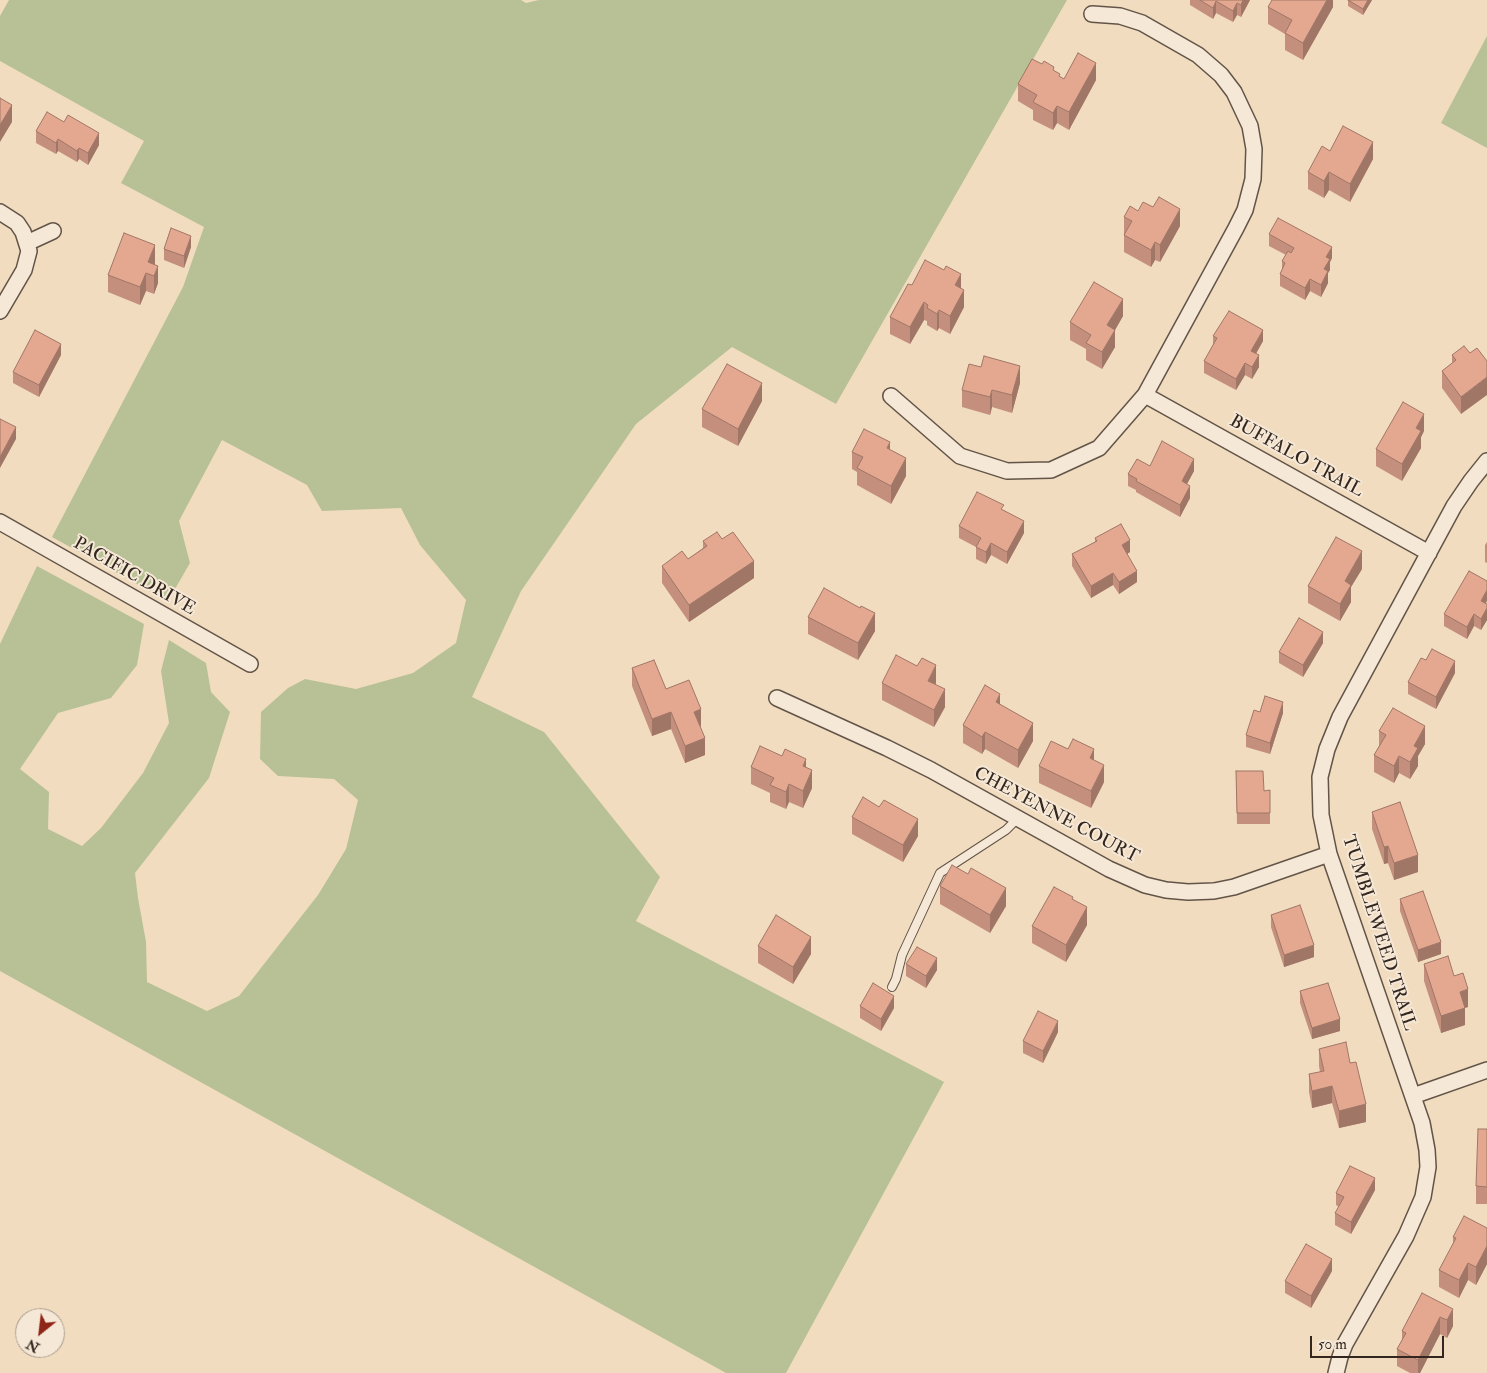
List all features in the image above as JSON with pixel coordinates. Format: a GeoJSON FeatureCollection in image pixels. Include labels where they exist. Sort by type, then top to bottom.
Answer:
{"type":"FeatureCollection","features":[{"type":"Feature","properties":{"kind":"street"},"geometry":{"type":"LineString","coordinates":[[891,396],[960,456],[1007,471],[1051,470],[1100,448],[1145,395],[1245,210],[1253,179],[1253,137],[1240,103],[1228,84],[1214,68],[1198,55],[1135,20],[1120,16],[1092,14]]}},
{"type":"Feature","properties":{"kind":"street"},"geometry":{"type":"LineString","coordinates":[[0,212],[18,224],[27,242],[29,251],[24,270],[0,311]]}},
{"type":"Feature","properties":{"kind":"street"},"geometry":{"type":"LineString","coordinates":[[27,242],[53,231]]}},
{"type":"Feature","properties":{"kind":"street","name":"BUFFALO TRAIL"},"geometry":{"type":"LineString","coordinates":[[1145,395],[1429,552]]}},
{"type":"Feature","properties":{"kind":"street","name":"TUMBLEWEED TRAIL"},"geometry":{"type":"LineString","coordinates":[[1336,1373],[1346,1344],[1406,1236],[1423,1197],[1428,1167],[1422,1123],[1329,854],[1321,815],[1320,777],[1327,749],[1340,717],[1454,506],[1487,461]]}},
{"type":"Feature","properties":{"kind":"street","name":"PACIFIC DRIVE"},"geometry":{"type":"LineString","coordinates":[[0,522],[250,664]]}},
{"type":"Feature","properties":{"kind":"street","name":"CHEYENNE COURT"},"geometry":{"type":"LineString","coordinates":[[777,698],[931,770],[1109,869],[1144,885],[1188,892],[1220,890],[1329,854]]}},
{"type":"Feature","properties":{"kind":"street"},"geometry":{"type":"LineString","coordinates":[[1413,1096],[1487,1070]]}},
{"type":"Feature","properties":{"kind":"lane"},"geometry":{"type":"LineString","coordinates":[[892,987],[902,955],[940,873],[1006,830],[1018,818]]}},
{"type":"Feature","properties":{"kind":"green space"},"geometry":{"type":"Polygon","coordinates":[[[9,0],[521,0],[526,3],[539,0],[1067,0],[836,404],[732,347],[636,424],[521,591],[472,697],[544,732],[660,877],[636,921],[944,1082],[786,1373],[726,1373],[0,971],[0,644],[37,566],[144,624],[137,665],[111,698],[58,713],[20,769],[49,792],[48,829],[82,846],[101,828],[143,773],[169,723],[161,671],[169,640],[206,663],[211,692],[230,712],[209,778],[135,873],[146,942],[147,982],[207,1011],[239,996],[318,895],[346,849],[358,800],[334,779],[278,776],[260,759],[261,712],[288,688],[305,679],[356,689],[413,673],[456,643],[466,600],[420,545],[401,508],[322,511],[307,485],[222,440],[179,521],[190,563],[168,601],[52,537],[183,287],[204,227],[121,183],[144,141],[0,61],[0,16],[9,0]]]}},
{"type":"Feature","properties":{"kind":"green space"},"geometry":{"type":"Polygon","coordinates":[[[1487,36],[1487,148],[1441,123],[1487,36]]]}},
{"type":"Feature","properties":{"kind":"building"},"geometry":{"type":"Polygon","coordinates":[[[1200,0],[1243,0],[1241,5],[1237,3],[1233,11],[1216,1],[1213,8],[1200,0]]]}},
{"type":"Feature","properties":{"kind":"building"},"geometry":{"type":"Polygon","coordinates":[[[1272,0],[1327,0],[1303,43],[1285,33],[1292,20],[1268,7],[1272,0]]]}},
{"type":"Feature","properties":{"kind":"building"},"geometry":{"type":"Polygon","coordinates":[[[1348,0],[1368,0],[1363,9],[1348,0]]]}},
{"type":"Feature","properties":{"kind":"building"},"geometry":{"type":"Polygon","coordinates":[[[1078,53],[1096,63],[1069,112],[1057,106],[1053,113],[1033,102],[1037,95],[1018,84],[1032,59],[1042,64],[1044,61],[1054,67],[1053,70],[1064,79],[1078,53]]]}},
{"type":"Feature","properties":{"kind":"building"},"geometry":{"type":"Polygon","coordinates":[[[0,98],[12,105],[0,125],[0,98]]]}},
{"type":"Feature","properties":{"kind":"building"},"geometry":{"type":"Polygon","coordinates":[[[47,112],[64,122],[68,115],[99,133],[88,153],[79,148],[77,151],[58,139],[56,143],[36,131],[47,112]]]}},
{"type":"Feature","properties":{"kind":"building"},"geometry":{"type":"Polygon","coordinates":[[[1343,126],[1373,142],[1350,184],[1329,172],[1324,181],[1308,172],[1322,146],[1330,151],[1343,126]]]}},
{"type":"Feature","properties":{"kind":"building"},"geometry":{"type":"Polygon","coordinates":[[[1159,197],[1180,209],[1160,245],[1155,242],[1151,250],[1124,235],[1132,221],[1124,217],[1130,206],[1138,211],[1143,202],[1153,207],[1159,197]]]}},
{"type":"Feature","properties":{"kind":"building"},"geometry":{"type":"Polygon","coordinates":[[[1278,218],[1332,247],[1326,257],[1330,259],[1324,269],[1328,271],[1321,285],[1310,279],[1305,288],[1280,274],[1285,263],[1282,261],[1288,251],[1291,253],[1294,248],[1269,234],[1278,218]]]}},
{"type":"Feature","properties":{"kind":"building"},"geometry":{"type":"Polygon","coordinates":[[[171,228],[191,236],[184,256],[164,249],[171,228]]]}},
{"type":"Feature","properties":{"kind":"building"},"geometry":{"type":"Polygon","coordinates":[[[124,233],[155,245],[148,262],[158,266],[154,276],[146,273],[140,287],[108,275],[124,233]]]}},
{"type":"Feature","properties":{"kind":"building"},"geometry":{"type":"Polygon","coordinates":[[[925,260],[944,270],[946,266],[961,274],[955,285],[964,290],[950,316],[939,310],[937,314],[927,308],[928,305],[924,302],[910,327],[890,317],[908,284],[912,285],[925,260]]]}},
{"type":"Feature","properties":{"kind":"building"},"geometry":{"type":"Polygon","coordinates":[[[1094,282],[1123,299],[1107,325],[1115,330],[1102,352],[1086,343],[1091,335],[1070,322],[1094,282]]]}},
{"type":"Feature","properties":{"kind":"building"},"geometry":{"type":"Polygon","coordinates":[[[1229,311],[1263,330],[1251,351],[1259,355],[1252,367],[1245,363],[1236,379],[1204,361],[1217,338],[1213,336],[1229,311]]]}},
{"type":"Feature","properties":{"kind":"building"},"geometry":{"type":"Polygon","coordinates":[[[35,330],[61,344],[39,385],[13,372],[35,330]]]}},
{"type":"Feature","properties":{"kind":"building"},"geometry":{"type":"Polygon","coordinates":[[[1464,346],[1470,353],[1477,348],[1487,361],[1487,377],[1461,397],[1442,371],[1456,360],[1452,355],[1464,346]]]}},
{"type":"Feature","properties":{"kind":"building"},"geometry":{"type":"Polygon","coordinates":[[[984,356],[1020,366],[1012,395],[992,390],[990,397],[962,390],[969,364],[981,367],[984,356]]]}},
{"type":"Feature","properties":{"kind":"building"},"geometry":{"type":"Polygon","coordinates":[[[727,364],[762,383],[738,429],[702,409],[727,364]]]}},
{"type":"Feature","properties":{"kind":"building"},"geometry":{"type":"Polygon","coordinates":[[[1403,402],[1424,414],[1416,428],[1421,431],[1402,464],[1376,449],[1403,402]]]}},
{"type":"Feature","properties":{"kind":"building"},"geometry":{"type":"Polygon","coordinates":[[[0,419],[16,427],[0,457],[0,419]]]}},
{"type":"Feature","properties":{"kind":"building"},"geometry":{"type":"Polygon","coordinates":[[[864,429],[890,442],[887,448],[906,458],[891,486],[857,468],[863,457],[852,452],[864,429]]]}},
{"type":"Feature","properties":{"kind":"building"},"geometry":{"type":"Polygon","coordinates":[[[1162,441],[1194,459],[1182,481],[1190,486],[1180,505],[1136,481],[1137,479],[1128,474],[1137,459],[1150,466],[1162,441]]]}},
{"type":"Feature","properties":{"kind":"building"},"geometry":{"type":"Polygon","coordinates":[[[977,492],[1004,505],[1001,509],[1024,521],[1007,552],[991,543],[986,552],[976,547],[981,538],[959,526],[977,492]]]}},
{"type":"Feature","properties":{"kind":"building"},"geometry":{"type":"Polygon","coordinates":[[[1121,524],[1130,540],[1122,545],[1137,571],[1119,582],[1113,573],[1091,586],[1072,554],[1097,541],[1095,538],[1121,524]]]}},
{"type":"Feature","properties":{"kind":"building"},"geometry":{"type":"Polygon","coordinates":[[[717,532],[722,539],[733,532],[754,561],[689,605],[662,566],[682,551],[688,559],[707,546],[703,541],[717,532]]]}},
{"type":"Feature","properties":{"kind":"building"},"geometry":{"type":"Polygon","coordinates":[[[1336,537],[1362,551],[1345,581],[1351,585],[1340,604],[1308,586],[1336,537]]]}},
{"type":"Feature","properties":{"kind":"building"},"geometry":{"type":"Polygon","coordinates":[[[1469,571],[1487,581],[1487,590],[1481,601],[1487,604],[1487,608],[1481,619],[1474,614],[1467,627],[1444,614],[1469,571]]]}},
{"type":"Feature","properties":{"kind":"building"},"geometry":{"type":"Polygon","coordinates":[[[824,588],[860,608],[861,606],[875,613],[858,643],[808,617],[824,588]]]}},
{"type":"Feature","properties":{"kind":"building"},"geometry":{"type":"Polygon","coordinates":[[[1299,618],[1323,632],[1303,665],[1279,652],[1299,618]]]}},
{"type":"Feature","properties":{"kind":"building"},"geometry":{"type":"Polygon","coordinates":[[[1432,649],[1455,661],[1436,697],[1408,682],[1421,658],[1426,660],[1432,649]]]}},
{"type":"Feature","properties":{"kind":"building"},"geometry":{"type":"Polygon","coordinates":[[[896,655],[917,666],[922,658],[936,665],[928,681],[945,689],[934,710],[882,683],[896,655]]]}},
{"type":"Feature","properties":{"kind":"building"},"geometry":{"type":"Polygon","coordinates":[[[654,660],[666,689],[689,680],[701,709],[694,712],[705,738],[685,746],[671,712],[652,719],[632,668],[654,660]]]}},
{"type":"Feature","properties":{"kind":"building"},"geometry":{"type":"Polygon","coordinates":[[[985,685],[1000,694],[996,702],[1033,723],[1018,750],[985,732],[982,737],[963,725],[985,685]]]}},
{"type":"Feature","properties":{"kind":"building"},"geometry":{"type":"Polygon","coordinates":[[[1265,696],[1283,702],[1270,743],[1246,735],[1254,710],[1260,712],[1265,696]]]}},
{"type":"Feature","properties":{"kind":"building"},"geometry":{"type":"Polygon","coordinates":[[[1393,708],[1425,726],[1414,746],[1418,748],[1410,762],[1399,756],[1394,766],[1374,755],[1386,735],[1379,731],[1393,708]]]}},
{"type":"Feature","properties":{"kind":"building"},"geometry":{"type":"Polygon","coordinates":[[[1073,739],[1094,749],[1090,758],[1104,765],[1091,791],[1039,766],[1051,741],[1068,749],[1073,739]]]}},
{"type":"Feature","properties":{"kind":"building"},"geometry":{"type":"Polygon","coordinates":[[[760,746],[782,756],[785,749],[806,759],[803,766],[812,770],[803,791],[789,784],[786,792],[770,785],[774,778],[751,767],[760,746]]]}},
{"type":"Feature","properties":{"kind":"building"},"geometry":{"type":"Polygon","coordinates":[[[1236,771],[1263,771],[1264,791],[1270,790],[1270,813],[1237,813],[1236,771]]]}},
{"type":"Feature","properties":{"kind":"building"},"geometry":{"type":"Polygon","coordinates":[[[863,797],[879,807],[884,800],[918,819],[903,845],[852,817],[863,797]]]}},
{"type":"Feature","properties":{"kind":"building"},"geometry":{"type":"Polygon","coordinates":[[[1400,802],[1418,855],[1394,863],[1388,846],[1384,847],[1372,812],[1400,802]]]}},
{"type":"Feature","properties":{"kind":"building"},"geometry":{"type":"Polygon","coordinates":[[[952,865],[968,874],[971,868],[1006,888],[990,915],[940,886],[952,865]]]}},
{"type":"Feature","properties":{"kind":"building"},"geometry":{"type":"Polygon","coordinates":[[[1054,887],[1087,907],[1066,945],[1032,926],[1054,887]]]}},
{"type":"Feature","properties":{"kind":"building"},"geometry":{"type":"Polygon","coordinates":[[[1423,891],[1441,942],[1418,950],[1400,899],[1423,891]]]}},
{"type":"Feature","properties":{"kind":"building"},"geometry":{"type":"Polygon","coordinates":[[[1300,905],[1314,945],[1284,955],[1271,915],[1300,905]]]}},
{"type":"Feature","properties":{"kind":"building"},"geometry":{"type":"Polygon","coordinates":[[[776,915],[811,937],[793,967],[758,946],[776,915]]]}},
{"type":"Feature","properties":{"kind":"building"},"geometry":{"type":"Polygon","coordinates":[[[917,947],[937,958],[926,976],[906,964],[917,947]]]}},
{"type":"Feature","properties":{"kind":"building"},"geometry":{"type":"Polygon","coordinates":[[[1448,956],[1454,976],[1463,973],[1468,989],[1460,992],[1465,1008],[1441,1016],[1424,964],[1448,956]]]}},
{"type":"Feature","properties":{"kind":"building"},"geometry":{"type":"Polygon","coordinates":[[[873,983],[894,996],[881,1019],[860,1006],[873,983]]]}},
{"type":"Feature","properties":{"kind":"building"},"geometry":{"type":"Polygon","coordinates":[[[1328,983],[1340,1019],[1312,1028],[1300,991],[1328,983]]]}},
{"type":"Feature","properties":{"kind":"building"},"geometry":{"type":"Polygon","coordinates":[[[1038,1011],[1058,1021],[1043,1051],[1023,1041],[1038,1011]]]}},
{"type":"Feature","properties":{"kind":"building"},"geometry":{"type":"Polygon","coordinates":[[[1346,1042],[1350,1063],[1356,1062],[1366,1104],[1339,1111],[1332,1086],[1312,1091],[1309,1074],[1324,1071],[1319,1049],[1346,1042]]]}},
{"type":"Feature","properties":{"kind":"building"},"geometry":{"type":"Polygon","coordinates":[[[1478,1129],[1487,1129],[1487,1187],[1476,1186],[1478,1129]]]}},
{"type":"Feature","properties":{"kind":"building"},"geometry":{"type":"Polygon","coordinates":[[[1350,1166],[1375,1178],[1351,1222],[1335,1213],[1344,1197],[1336,1193],[1350,1166]]]}},
{"type":"Feature","properties":{"kind":"building"},"geometry":{"type":"Polygon","coordinates":[[[1464,1216],[1487,1228],[1487,1246],[1476,1267],[1468,1263],[1459,1280],[1439,1270],[1456,1238],[1453,1237],[1464,1216]]]}},
{"type":"Feature","properties":{"kind":"building"},"geometry":{"type":"Polygon","coordinates":[[[1306,1244],[1332,1259],[1311,1296],[1285,1281],[1306,1244]]]}},
{"type":"Feature","properties":{"kind":"building"},"geometry":{"type":"Polygon","coordinates":[[[1422,1293],[1453,1309],[1447,1320],[1440,1317],[1418,1360],[1397,1349],[1406,1333],[1402,1331],[1422,1293]]]}}]}
